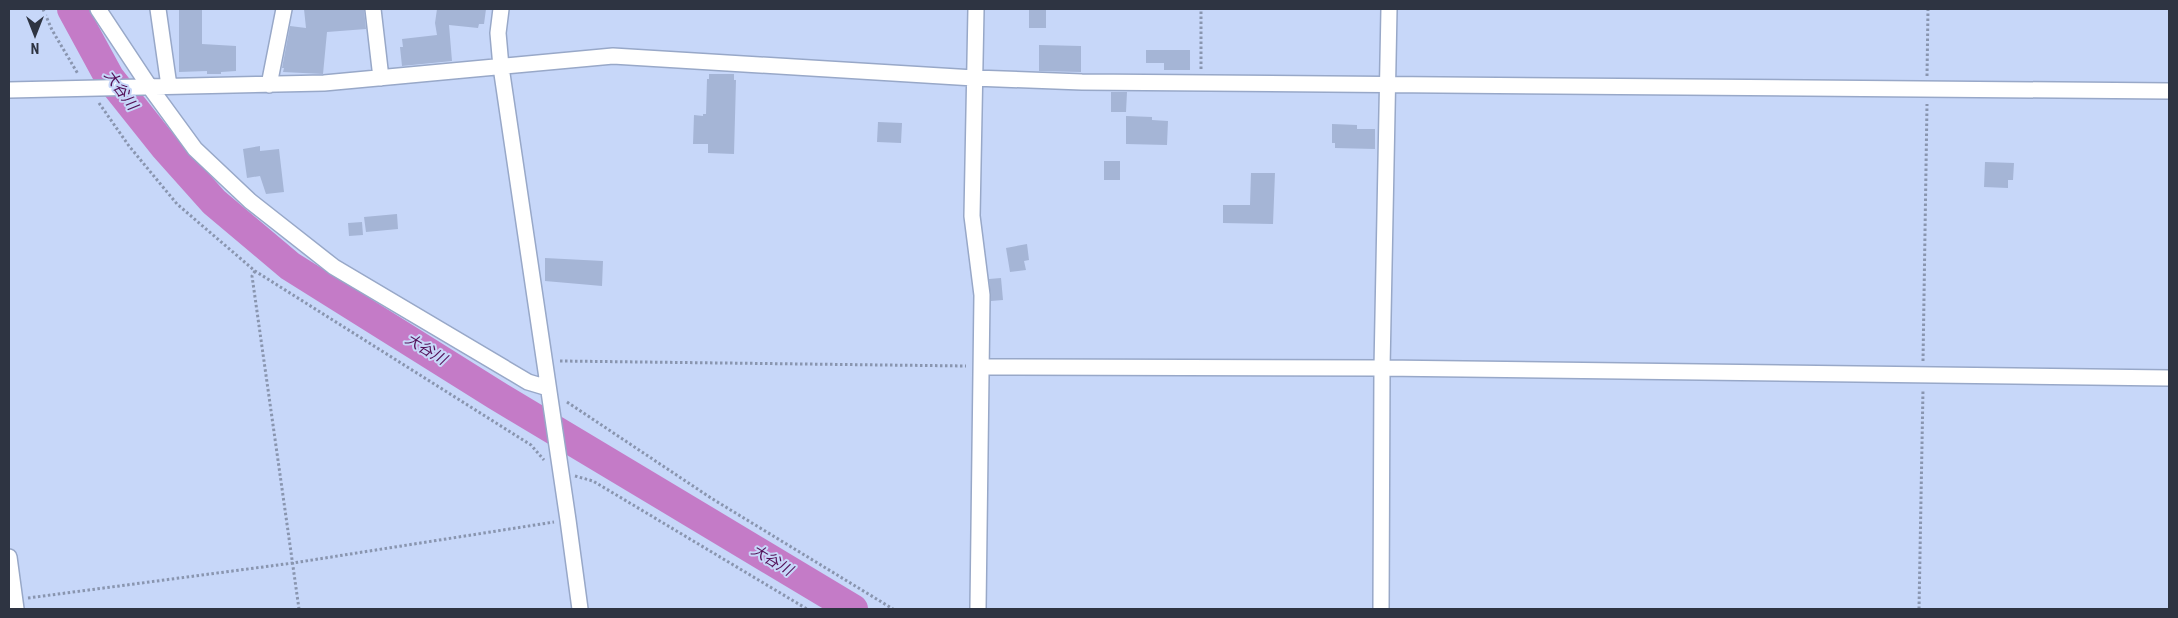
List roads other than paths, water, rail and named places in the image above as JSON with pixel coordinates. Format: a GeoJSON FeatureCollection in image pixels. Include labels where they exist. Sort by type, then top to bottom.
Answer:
{"type":"FeatureCollection","features":[{"type":"Feature","properties":{"kind":"street"},"geometry":{"type":"LineString","coordinates":[[98,9],[146,86],[195,149],[250,200],[334,267],[549,394]]}},
{"type":"Feature","properties":{"kind":"street"},"geometry":{"type":"LineString","coordinates":[[158,9],[169,86]]}},
{"type":"Feature","properties":{"kind":"street"},"geometry":{"type":"LineString","coordinates":[[269,85],[284,9]]}},
{"type":"Feature","properties":{"kind":"street"},"geometry":{"type":"LineString","coordinates":[[373,9],[381,78]]}},
{"type":"Feature","properties":{"kind":"street"},"geometry":{"type":"LineString","coordinates":[[500,9],[498,34],[502,68],[580,609]]}},
{"type":"Feature","properties":{"kind":"street"},"geometry":{"type":"LineString","coordinates":[[976,9],[972,216],[982,295],[978,609]]}},
{"type":"Feature","properties":{"kind":"street"},"geometry":{"type":"LineString","coordinates":[[1381,609],[1382,368],[1389,9]]}},
{"type":"Feature","properties":{"kind":"street"},"geometry":{"type":"LineString","coordinates":[[9,90],[269,85],[502,68],[613,56],[974,78],[1201,82],[2169,91]]}},
{"type":"Feature","properties":{"kind":"street"},"geometry":{"type":"LineString","coordinates":[[982,366],[1382,368],[2169,378]]}},
{"type":"Feature","properties":{"kind":"street"},"geometry":{"type":"LineString","coordinates":[[9,557],[15,604]]}},
{"type":"Feature","properties":{"kind":"waterway","name":"大谷川"},"geometry":{"type":"LineString","coordinates":[[72,9],[109,77],[164,146],[214,202],[290,266],[496,395],[853,609]]}}]}
